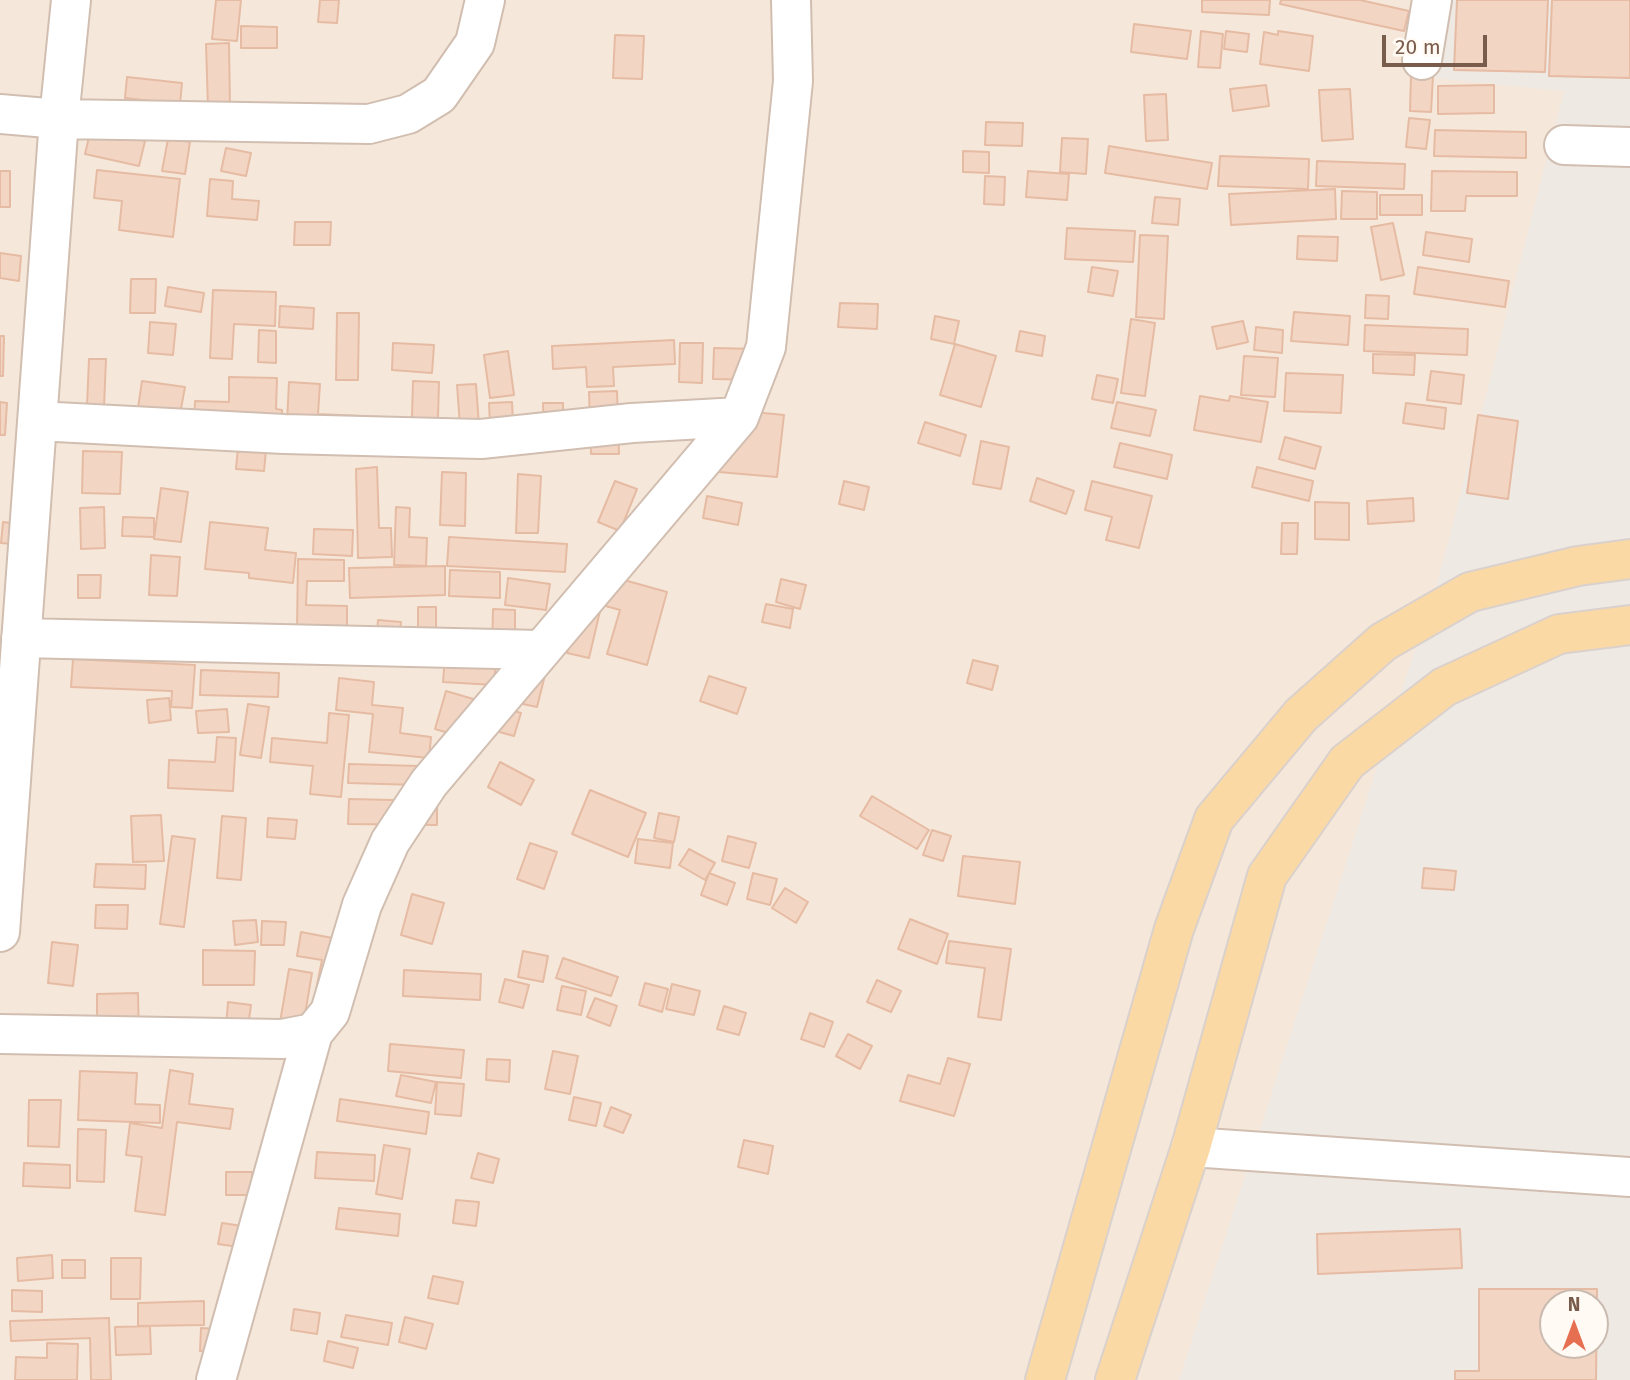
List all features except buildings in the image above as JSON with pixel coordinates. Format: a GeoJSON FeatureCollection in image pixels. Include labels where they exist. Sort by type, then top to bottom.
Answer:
{"type":"FeatureCollection","features":[{"type":"Feature","properties":{"kind":"main road"},"geometry":{"type":"LineString","coordinates":[[1045,1380],[1174,929],[1214,818],[1301,715],[1382,642],[1470,592],[1578,566],[1630,559]]}},
{"type":"Feature","properties":{"kind":"main road"},"geometry":{"type":"LineString","coordinates":[[1115,1380],[1191,1147],[1267,876],[1347,762],[1444,687],[1559,634],[1630,625]]}},
{"type":"Feature","properties":{"kind":"street"},"geometry":{"type":"LineString","coordinates":[[0,932],[59,119],[71,0]]}},
{"type":"Feature","properties":{"kind":"street"},"geometry":{"type":"LineString","coordinates":[[0,114],[59,119],[369,124],[408,114],[439,95],[474,43],[485,0]]}},
{"type":"Feature","properties":{"kind":"street"},"geometry":{"type":"LineString","coordinates":[[216,1380],[313,1032],[330,1012],[362,905],[390,842],[429,783],[739,417],[766,346],[793,81],[791,0]]}},
{"type":"Feature","properties":{"kind":"street"},"geometry":{"type":"LineString","coordinates":[[1422,60],[1432,0]]}},
{"type":"Feature","properties":{"kind":"street"},"geometry":{"type":"LineString","coordinates":[[1564,145],[1630,148]]}},
{"type":"Feature","properties":{"kind":"street"},"geometry":{"type":"LineString","coordinates":[[37,421],[285,434],[481,439],[632,424],[739,417]]}},
{"type":"Feature","properties":{"kind":"street"},"geometry":{"type":"LineString","coordinates":[[21,638],[541,650]]}},
{"type":"Feature","properties":{"kind":"street"},"geometry":{"type":"LineString","coordinates":[[0,1034],[282,1040],[313,1032]]}},
{"type":"Feature","properties":{"kind":"street"},"geometry":{"type":"LineString","coordinates":[[1191,1147],[1630,1177]]}},
{"type":"Feature","properties":{"kind":"shaded area"},"geometry":{"type":"Polygon","coordinates":[[[0,0],[1630,0],[1630,1380],[0,1380],[0,0]]]}},
{"type":"Feature","properties":{"kind":"shaded area"},"geometry":{"type":"Polygon","coordinates":[[[1445,0],[1630,0],[1630,1380],[1179,1380],[1442,566],[1564,91],[1432,78],[1445,0]]]}}]}
